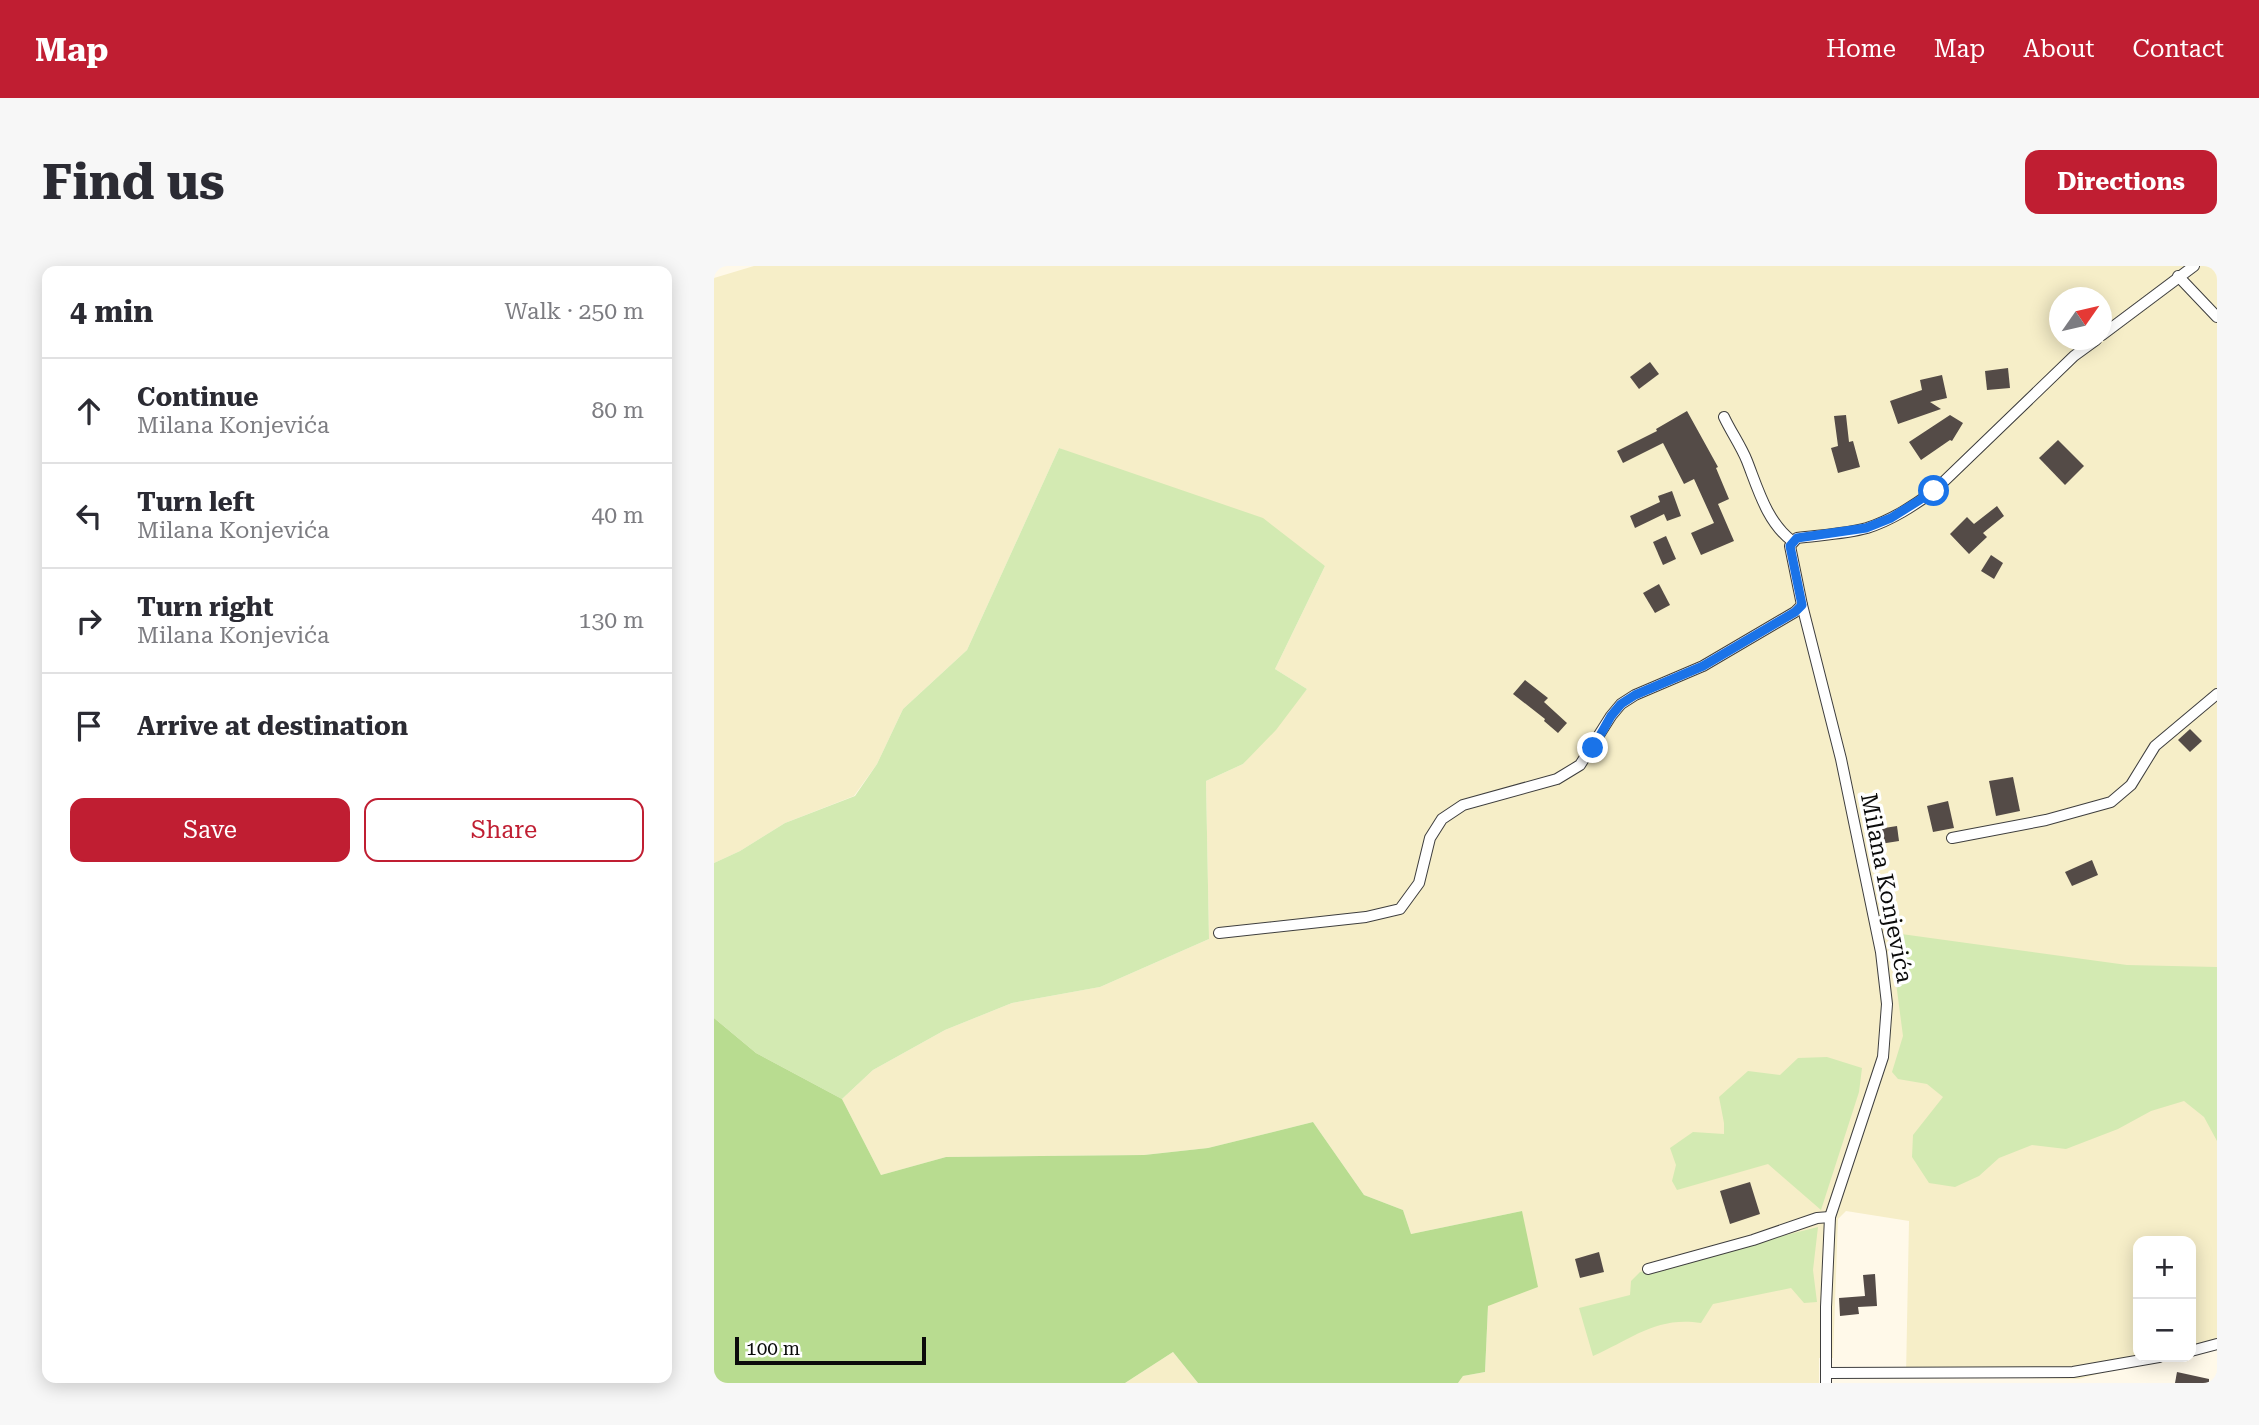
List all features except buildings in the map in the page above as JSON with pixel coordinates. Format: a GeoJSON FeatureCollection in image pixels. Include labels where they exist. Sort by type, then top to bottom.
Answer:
{"type":"FeatureCollection","features":[{"type":"Feature","properties":{"kind":"street"},"geometry":{"type":"LineString","coordinates":[[2112,327],[2194,266]]}},
{"type":"Feature","properties":{"kind":"street"},"geometry":{"type":"LineString","coordinates":[[2178,276],[2217,317]]}},
{"type":"Feature","properties":{"kind":"street"},"geometry":{"type":"LineString","coordinates":[[1724,417],[1746,460],[1761,500],[1786,536],[1793,541],[1797,538],[1866,528],[1891,518],[1934,491],[1989,435],[2082,350]]}},
{"type":"Feature","properties":{"kind":"street","name":"Milana Konjevića"},"geometry":{"type":"LineString","coordinates":[[1793,541],[1790,546],[1802,605],[1841,759],[1881,952],[1887,1004],[1882,1057],[1830,1217],[1826,1378],[2073,1371],[2133,1361]]}},
{"type":"Feature","properties":{"kind":"street"},"geometry":{"type":"LineString","coordinates":[[1219,933],[1366,917],[1400,909],[1419,883],[1430,838],[1442,819],[1463,805],[1557,779],[1580,765],[1621,704],[1635,695],[1703,666],[1795,612],[1802,605]]}},
{"type":"Feature","properties":{"kind":"street"},"geometry":{"type":"LineString","coordinates":[[1952,838],[2046,820],[2111,802],[2132,785],[2155,746],[2217,694]]}},
{"type":"Feature","properties":{"kind":"street"},"geometry":{"type":"LineString","coordinates":[[1648,1269],[1753,1240],[1817,1218],[1830,1217]]}},
{"type":"Feature","properties":{"kind":"street"},"geometry":{"type":"LineString","coordinates":[[2196,1349],[2217,1343]]}},
{"type":"Feature","properties":{"kind":"shaded area"},"geometry":{"type":"Polygon","coordinates":[[[754,266],[2217,266],[2217,1342],[2196,1348],[2196,1236],[2133,1236],[2133,1362],[2143,1362],[2079,1379],[1906,1376],[1909,1221],[1846,1211],[1838,1219],[1833,1358],[1819,1358],[1819,1383],[1458,1383],[1463,1376],[1485,1372],[1488,1306],[1522,1211],[1411,1234],[1403,1210],[1364,1195],[1313,1122],[1208,1148],[1144,1155],[946,1157],[881,1175],[842,1099],[873,1070],[945,1030],[1012,1003],[1100,987],[1209,939],[1206,781],[1243,764],[1307,689],[1275,669],[1325,566],[1059,448],[967,650],[903,709],[877,764],[854,796],[785,823],[740,851],[714,863],[714,278],[754,266]]]}},
{"type":"Feature","properties":{"kind":"shaded area"},"geometry":{"type":"Polygon","coordinates":[[[1173,1352],[1198,1383],[1125,1383],[1173,1352]]]}},
{"type":"Feature","properties":{"kind":"green space"},"geometry":{"type":"Polygon","coordinates":[[[1059,448],[1263,518],[1325,566],[1275,669],[1307,689],[1276,730],[1243,764],[1206,781],[1209,939],[1100,987],[1012,1003],[945,1030],[873,1070],[842,1099],[756,1053],[714,1018],[714,863],[740,851],[785,823],[855,796],[877,764],[903,709],[967,650],[1059,448]]]}},
{"type":"Feature","properties":{"kind":"green space"},"geometry":{"type":"Polygon","coordinates":[[[1894,933],[2127,965],[2217,967],[2217,1141],[2204,1117],[2184,1101],[2151,1111],[2118,1129],[2066,1149],[2032,1145],[1999,1158],[1979,1176],[1955,1187],[1929,1183],[1912,1157],[1913,1135],[1943,1097],[1927,1084],[1898,1079],[1892,1072],[1903,1036],[1895,975],[1894,933]]]}},
{"type":"Feature","properties":{"kind":"green space"},"geometry":{"type":"Polygon","coordinates":[[[714,1018],[756,1053],[842,1099],[881,1175],[946,1157],[1144,1155],[1208,1148],[1313,1122],[1364,1195],[1403,1210],[1411,1234],[1522,1211],[1538,1287],[1488,1306],[1485,1372],[1463,1376],[1458,1383],[1198,1383],[1173,1352],[1125,1383],[714,1383],[714,1018]]]}},
{"type":"Feature","properties":{"kind":"green space"},"geometry":{"type":"Polygon","coordinates":[[[1827,1057],[1862,1068],[1859,1092],[1821,1210],[1768,1164],[1677,1190],[1672,1181],[1676,1165],[1670,1148],[1693,1132],[1724,1134],[1719,1097],[1748,1071],[1780,1075],[1798,1058],[1827,1057]]]}},
{"type":"Feature","properties":{"kind":"green space"},"geometry":{"type":"Polygon","coordinates":[[[1818,1227],[1813,1270],[1817,1302],[1804,1303],[1791,1288],[1713,1304],[1701,1323],[1657,1326],[1593,1356],[1579,1308],[1630,1295],[1631,1281],[1640,1272],[1818,1227]]]}},
{"type":"Feature","properties":{"kind":"route"},"geometry":{"type":"LineString","coordinates":[[1593,748],[1621,704],[1635,695],[1703,666],[1795,612],[1802,605],[1790,546],[1793,541],[1797,538],[1866,528],[1891,518],[1934,491]]}}]}
